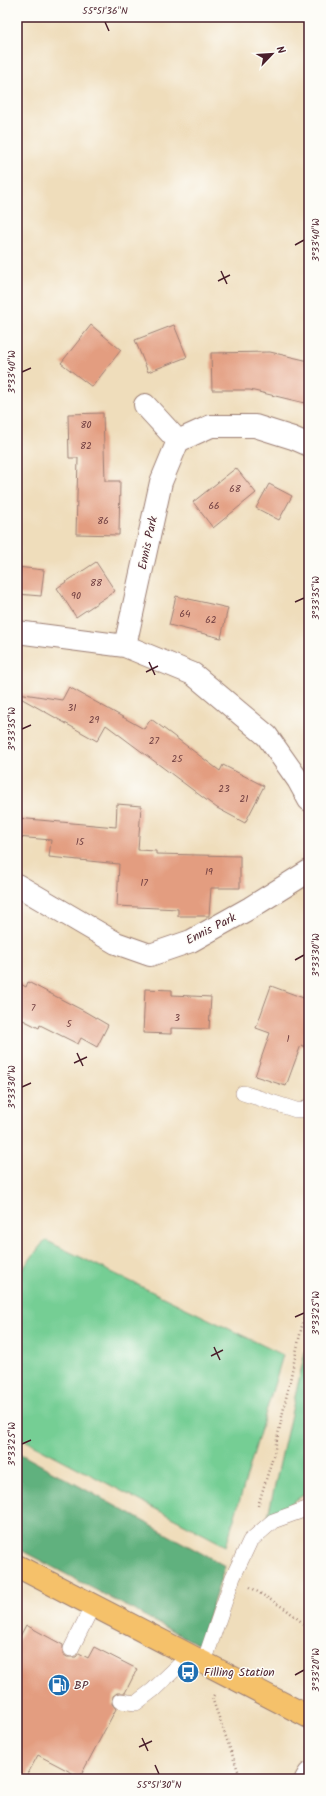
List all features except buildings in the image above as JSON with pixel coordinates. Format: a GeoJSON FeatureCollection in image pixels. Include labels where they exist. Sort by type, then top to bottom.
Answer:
{"type":"FeatureCollection","features":[{"type":"Feature","properties":{"kind":"main road"},"geometry":{"type":"LineString","coordinates":[[17,1566],[309,1717]]}},
{"type":"Feature","properties":{"kind":"street"},"geometry":{"type":"LineString","coordinates":[[145,405],[178,441],[211,426],[255,426],[293,438],[309,445]]}},
{"type":"Feature","properties":{"kind":"street","name":"Ennis Park"},"geometry":{"type":"LineString","coordinates":[[126,646],[160,482],[178,441]]}},
{"type":"Feature","properties":{"kind":"street"},"geometry":{"type":"LineString","coordinates":[[17,632],[126,646],[193,674],[267,736],[304,777],[309,800]]}},
{"type":"Feature","properties":{"kind":"street","name":"Ennis Park"},"geometry":{"type":"LineString","coordinates":[[19,890],[116,943],[150,955],[191,941],[250,908],[309,871]]}},
{"type":"Feature","properties":{"kind":"street"},"geometry":{"type":"LineString","coordinates":[[306,1779],[309,1774]]}},
{"type":"Feature","properties":{"kind":"lane"},"geometry":{"type":"LineString","coordinates":[[243,1093],[296,1110],[305,1110],[309,1106]]}},
{"type":"Feature","properties":{"kind":"lane"},"geometry":{"type":"LineString","coordinates":[[120,1701],[136,1703],[197,1659],[250,1540],[273,1521],[309,1508]]}},
{"type":"Feature","properties":{"kind":"lane"},"geometry":{"type":"LineString","coordinates":[[71,1649],[93,1605]]}},
{"type":"Feature","properties":{"kind":"path"},"geometry":{"type":"LineString","coordinates":[[257,1511],[274,1453],[303,1321],[309,1305]]}},
{"type":"Feature","properties":{"kind":"path"},"geometry":{"type":"LineString","coordinates":[[233,1577],[287,1610],[309,1628]]}},
{"type":"Feature","properties":{"kind":"path"},"geometry":{"type":"LineString","coordinates":[[224,1672],[212,1698],[241,1779]]}},
{"type":"Feature","properties":{"kind":"green space"},"geometry":{"type":"Polygon","coordinates":[[[45,1240],[283,1355],[226,1546],[17,1436],[17,1276],[45,1240]]]}},
{"type":"Feature","properties":{"kind":"green space"},"geometry":{"type":"Polygon","coordinates":[[[309,1335],[309,1491],[267,1520],[309,1335]]]}},
{"type":"Feature","properties":{"kind":"green space"},"geometry":{"type":"Polygon","coordinates":[[[17,1452],[225,1566],[199,1645],[17,1548],[17,1452]]]}},
{"type":"Feature","properties":{"kind":"place","name":"Filling Station"},"geometry":{"type":"Point","coordinates":[188,1672]}},
{"type":"Feature","properties":{"kind":"place","name":"BP"},"geometry":{"type":"Point","coordinates":[59,1685]}}]}
